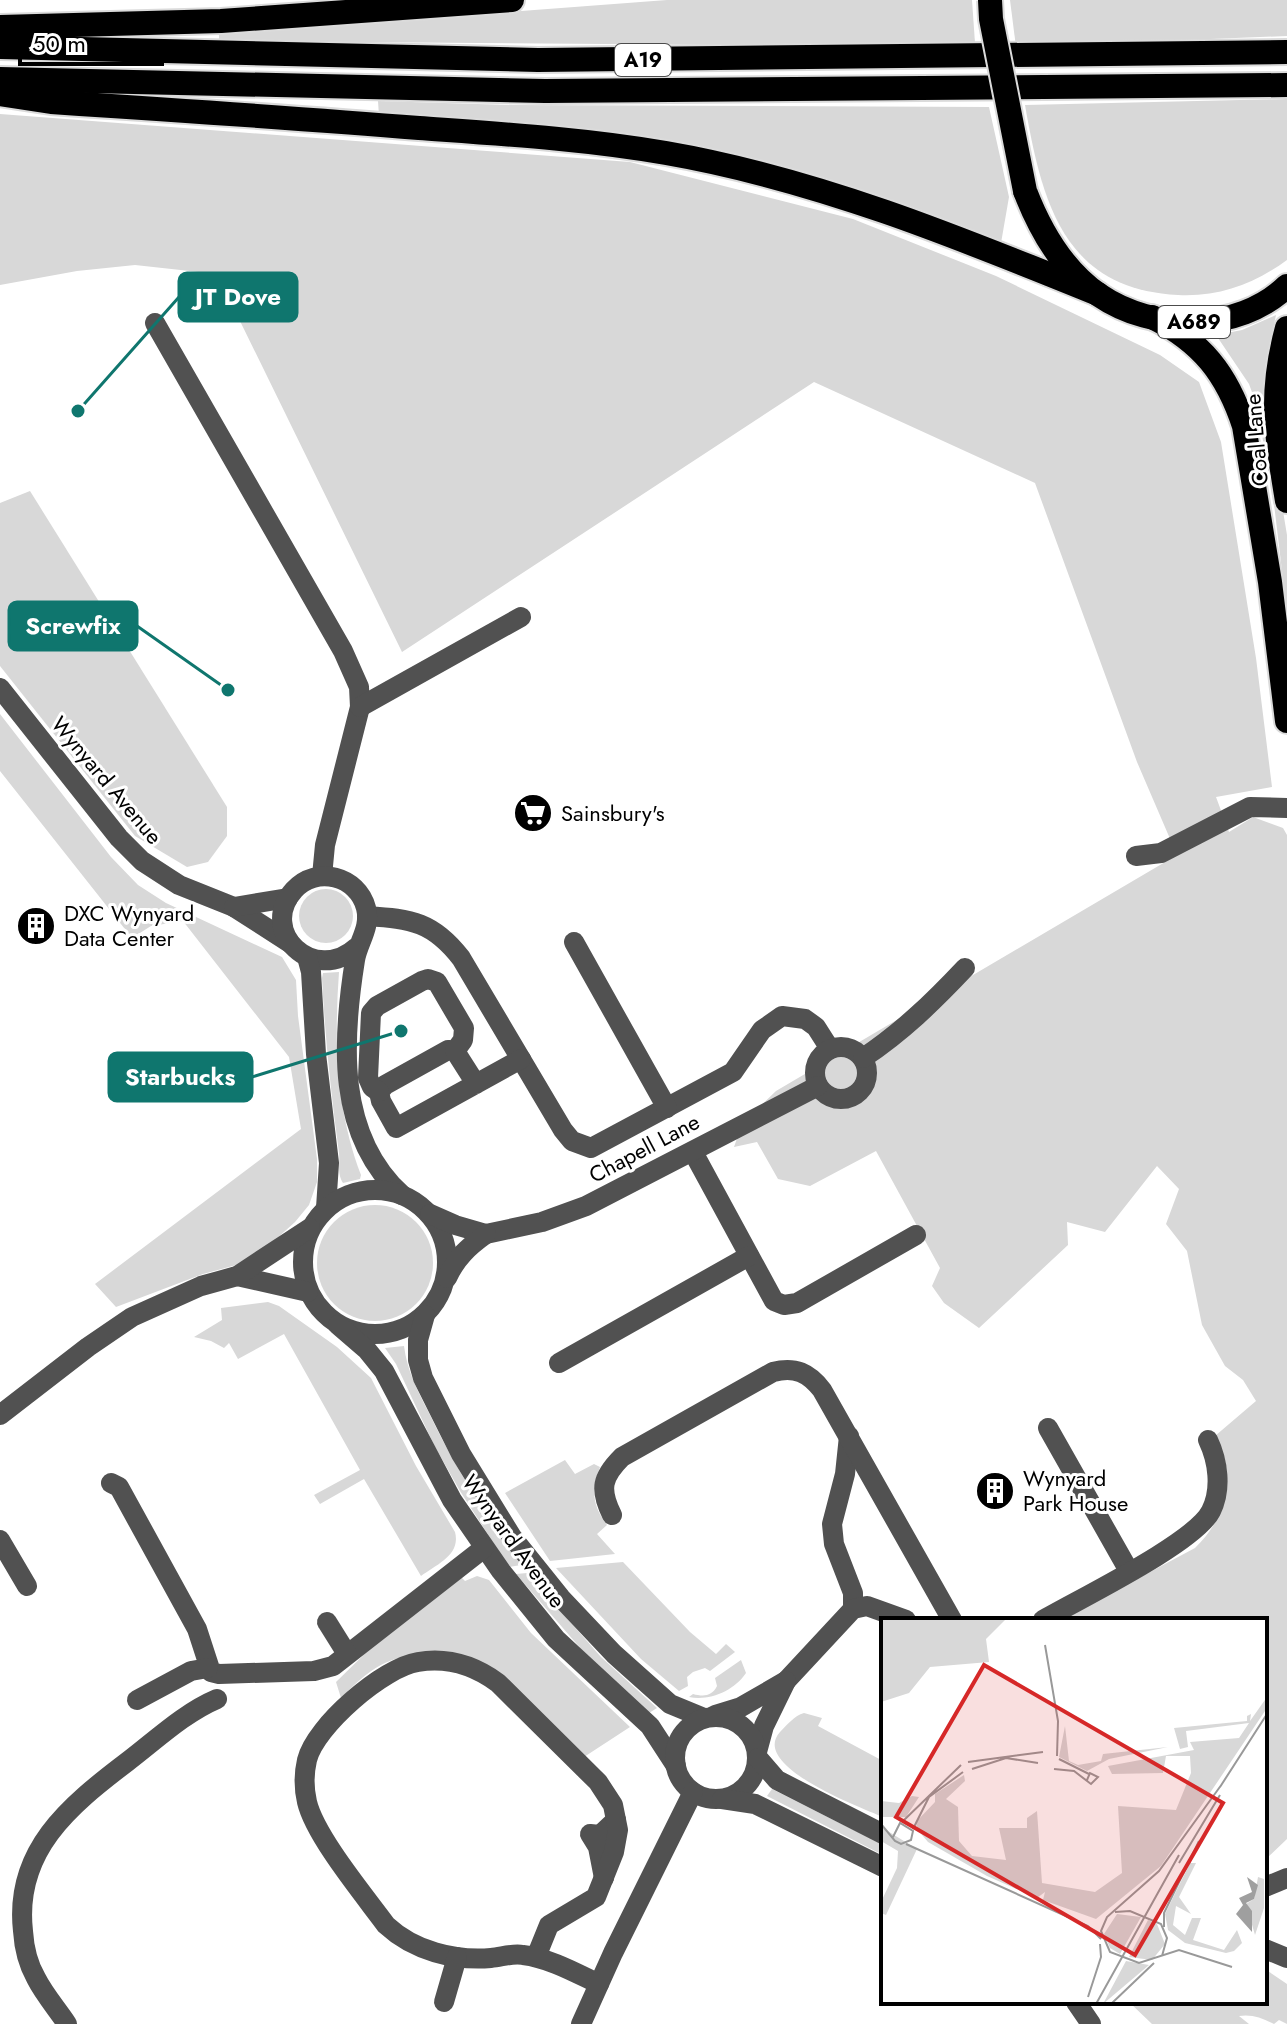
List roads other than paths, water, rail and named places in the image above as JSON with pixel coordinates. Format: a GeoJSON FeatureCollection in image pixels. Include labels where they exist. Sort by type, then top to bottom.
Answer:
{"type":"FeatureCollection","features":[{"type":"Feature","properties":{"kind":"highway"},"geometry":{"type":"LineString","coordinates":[[0,27],[221,21],[512,0]]}},
{"type":"Feature","properties":{"kind":"highway","name":"A689"},"geometry":{"type":"LineString","coordinates":[[990,0],[991,19],[1025,191],[1048,239],[1073,270],[1098,294],[1128,310],[1152,317],[1206,322],[1222,320],[1261,305],[1287,286]]}},
{"type":"Feature","properties":{"kind":"highway","name":"A19"},"geometry":{"type":"LineString","coordinates":[[0,47],[538,60],[1287,52]]}},
{"type":"Feature","properties":{"kind":"highway","name":"A19"},"geometry":{"type":"LineString","coordinates":[[0,79],[545,91],[1287,85]]}},
{"type":"Feature","properties":{"kind":"highway"},"geometry":{"type":"LineString","coordinates":[[0,94],[51,102],[537,137],[667,153],[737,168],[826,193],[951,235],[1098,294]]}},
{"type":"Feature","properties":{"kind":"highway","name":"Coal Lane"},"geometry":{"type":"LineString","coordinates":[[1152,317],[1178,330],[1201,349],[1219,371],[1237,405],[1244,426],[1270,582],[1287,721]]}},
{"type":"Feature","properties":{"kind":"highway","name":"Coal Lane"},"geometry":{"type":"LineString","coordinates":[[1287,328],[1274,403],[1287,501]]}},
{"type":"Feature","properties":{"kind":"street"},"geometry":{"type":"LineString","coordinates":[[155,323],[343,651],[359,687],[360,707],[325,845],[322,876]]}},
{"type":"Feature","properties":{"kind":"street"},"geometry":{"type":"LineString","coordinates":[[360,707],[521,617]]}},
{"type":"Feature","properties":{"kind":"street","name":"Wynyard Avenue"},"geometry":{"type":"LineString","coordinates":[[0,688],[119,838],[142,861],[179,885],[234,907],[290,943]]}},
{"type":"Feature","properties":{"kind":"street"},"geometry":{"type":"LineString","coordinates":[[1136,856],[1161,853],[1250,807],[1287,808]]}},
{"type":"Feature","properties":{"kind":"street"},"geometry":{"type":"LineString","coordinates":[[357,947],[332,961],[307,957],[290,943],[282,921],[288,898],[306,881],[322,876],[338,878],[353,886],[363,900],[367,916],[365,932],[357,947],[347,1024],[346,1062],[356,1121],[383,1178],[402,1195],[432,1216],[486,1234]]}},
{"type":"Feature","properties":{"kind":"street"},"geometry":{"type":"LineString","coordinates":[[234,907],[288,898]]}},
{"type":"Feature","properties":{"kind":"street"},"geometry":{"type":"LineString","coordinates":[[367,916],[425,925],[446,938],[461,958],[563,1130],[572,1141],[591,1148],[733,1072],[762,1030],[782,1016],[805,1019],[816,1027],[830,1049]]}},
{"type":"Feature","properties":{"kind":"street"},"geometry":{"type":"LineString","coordinates":[[574,942],[667,1108]]}},
{"type":"Feature","properties":{"kind":"street"},"geometry":{"type":"LineString","coordinates":[[307,957],[329,1163],[326,1208]]}},
{"type":"Feature","properties":{"kind":"street"},"geometry":{"type":"LineString","coordinates":[[863,1058],[924,1012],[965,968]]}},
{"type":"Feature","properties":{"kind":"street"},"geometry":{"type":"LineString","coordinates":[[455,1051],[463,1040],[464,1028],[437,982],[422,981],[377,1006],[371,1013],[368,1078],[372,1087],[379,1092],[396,1128],[521,1059]]}},
{"type":"Feature","properties":{"kind":"street"},"geometry":{"type":"LineString","coordinates":[[830,1049],[852,1049],[863,1058],[866,1081],[863,1088],[851,1097],[836,1099],[818,1086],[816,1065],[830,1049]]}},
{"type":"Feature","properties":{"kind":"street"},"geometry":{"type":"LineString","coordinates":[[379,1092],[385,1085],[448,1050],[455,1051],[476,1084]]}},
{"type":"Feature","properties":{"kind":"street","name":"Chapell Lane"},"geometry":{"type":"LineString","coordinates":[[486,1234],[542,1222],[586,1206],[818,1086]]}},
{"type":"Feature","properties":{"kind":"street"},"geometry":{"type":"LineString","coordinates":[[693,1152],[774,1301],[784,1305],[797,1303],[916,1235]]}},
{"type":"Feature","properties":{"kind":"street"},"geometry":{"type":"LineString","coordinates":[[0,1415],[132,1317],[201,1286],[237,1276],[310,1228],[337,1200],[375,1190],[402,1195]]}},
{"type":"Feature","properties":{"kind":"street"},"geometry":{"type":"LineString","coordinates":[[424,1209],[433,1219],[444,1243],[447,1256],[444,1283]]}},
{"type":"Feature","properties":{"kind":"street"},"geometry":{"type":"LineString","coordinates":[[237,1276],[308,1292],[302,1260],[310,1228]]}},
{"type":"Feature","properties":{"kind":"street"},"geometry":{"type":"LineString","coordinates":[[444,1283],[460,1255],[486,1234]]}},
{"type":"Feature","properties":{"kind":"street"},"geometry":{"type":"LineString","coordinates":[[559,1363],[749,1256]]}},
{"type":"Feature","properties":{"kind":"street","name":"Wynyard Avenue"},"geometry":{"type":"LineString","coordinates":[[444,1283],[437,1300],[425,1315],[418,1340],[418,1360],[423,1378],[461,1454],[512,1537],[561,1598],[614,1654],[670,1704],[708,1717]]}},
{"type":"Feature","properties":{"kind":"street","name":"Wynyard Avenue"},"geometry":{"type":"LineString","coordinates":[[308,1292],[320,1311],[367,1350],[384,1371],[452,1500],[484,1548],[556,1639],[650,1726],[676,1766]]}},
{"type":"Feature","properties":{"kind":"street"},"geometry":{"type":"LineString","coordinates":[[338,1325],[360,1333],[383,1335],[406,1328],[425,1315]]}},
{"type":"Feature","properties":{"kind":"street"},"geometry":{"type":"LineString","coordinates":[[612,1515],[604,1498],[604,1490],[609,1470],[622,1457],[773,1372],[786,1368],[801,1371],[812,1378],[849,1436],[951,1618]]}},
{"type":"Feature","properties":{"kind":"street"},"geometry":{"type":"LineString","coordinates":[[1048,1428],[1129,1571]]}},
{"type":"Feature","properties":{"kind":"street"},"geometry":{"type":"LineString","coordinates":[[849,1436],[845,1474],[832,1524],[834,1544],[853,1593],[853,1609]]}},
{"type":"Feature","properties":{"kind":"street"},"geometry":{"type":"LineString","coordinates":[[1047,1618],[1192,1534],[1206,1520],[1216,1496],[1217,1479],[1214,1452],[1208,1440]]}},
{"type":"Feature","properties":{"kind":"street"},"geometry":{"type":"LineString","coordinates":[[111,1483],[119,1487],[197,1629],[208,1668],[219,1674],[314,1671],[333,1666],[484,1548]]}},
{"type":"Feature","properties":{"kind":"street"},"geometry":{"type":"LineString","coordinates":[[838,1495],[852,1488],[862,1488],[883,1498]]}},
{"type":"Feature","properties":{"kind":"street"},"geometry":{"type":"LineString","coordinates":[[0,1540],[27,1586]]}},
{"type":"Feature","properties":{"kind":"street"},"geometry":{"type":"LineString","coordinates":[[722,1799],[745,1787],[756,1771],[764,1726],[786,1681],[853,1609],[867,1606],[900,1618]]}},
{"type":"Feature","properties":{"kind":"street"},"geometry":{"type":"LineString","coordinates":[[327,1622],[347,1654]]}},
{"type":"Feature","properties":{"kind":"street"},"geometry":{"type":"LineString","coordinates":[[536,1957],[549,1925],[596,1897],[614,1852],[618,1830],[613,1805],[598,1782],[498,1683],[480,1670],[438,1660],[416,1662],[376,1680],[324,1729],[307,1758],[305,1781],[307,1802],[315,1824],[386,1925],[412,1944],[457,1957],[490,1958],[519,1954],[536,1957],[599,1984]]}},
{"type":"Feature","properties":{"kind":"street"},"geometry":{"type":"LineString","coordinates":[[137,1700],[191,1671],[208,1668]]}},
{"type":"Feature","properties":{"kind":"street"},"geometry":{"type":"LineString","coordinates":[[786,1681],[741,1707],[692,1724],[679,1739],[675,1752],[676,1766],[683,1783],[707,1798],[755,1804],[881,1866]]}},
{"type":"Feature","properties":{"kind":"street"},"geometry":{"type":"LineString","coordinates":[[67,2024],[36,1979],[23,1940],[22,1901],[35,1854],[46,1835],[67,1812],[107,1777],[199,1706],[217,1699]]}},
{"type":"Feature","properties":{"kind":"street"},"geometry":{"type":"LineString","coordinates":[[708,1717],[725,1717],[739,1722],[753,1738],[758,1755],[777,1780],[881,1833]]}},
{"type":"Feature","properties":{"kind":"street"},"geometry":{"type":"LineString","coordinates":[[581,2024],[693,1792]]}},
{"type":"Feature","properties":{"kind":"street"},"geometry":{"type":"LineString","coordinates":[[1267,1886],[1287,1878]]}},
{"type":"Feature","properties":{"kind":"street"},"geometry":{"type":"LineString","coordinates":[[1267,1950],[1287,1958]]}},
{"type":"Feature","properties":{"kind":"street"},"geometry":{"type":"LineString","coordinates":[[444,2002],[457,1957]]}},
{"type":"Feature","properties":{"kind":"street"},"geometry":{"type":"LineString","coordinates":[[1077,2004],[1091,2024]]}},
{"type":"Feature","properties":{"kind":"place","name":"JT Dove"},"geometry":{"type":"Point","coordinates":[78,411]}},
{"type":"Feature","properties":{"kind":"place","name":"Screwfix"},"geometry":{"type":"Point","coordinates":[228,690]}},
{"type":"Feature","properties":{"kind":"place","name":"Sainsbury's"},"geometry":{"type":"Point","coordinates":[533,813]}},
{"type":"Feature","properties":{"kind":"place","name":"DXC Wynyard Data Center"},"geometry":{"type":"Point","coordinates":[36,926]}},
{"type":"Feature","properties":{"kind":"place","name":"Starbucks"},"geometry":{"type":"Point","coordinates":[401,1031]}},
{"type":"Feature","properties":{"kind":"place","name":"Wynyard Park House"},"geometry":{"type":"Point","coordinates":[995,1491]}}]}
